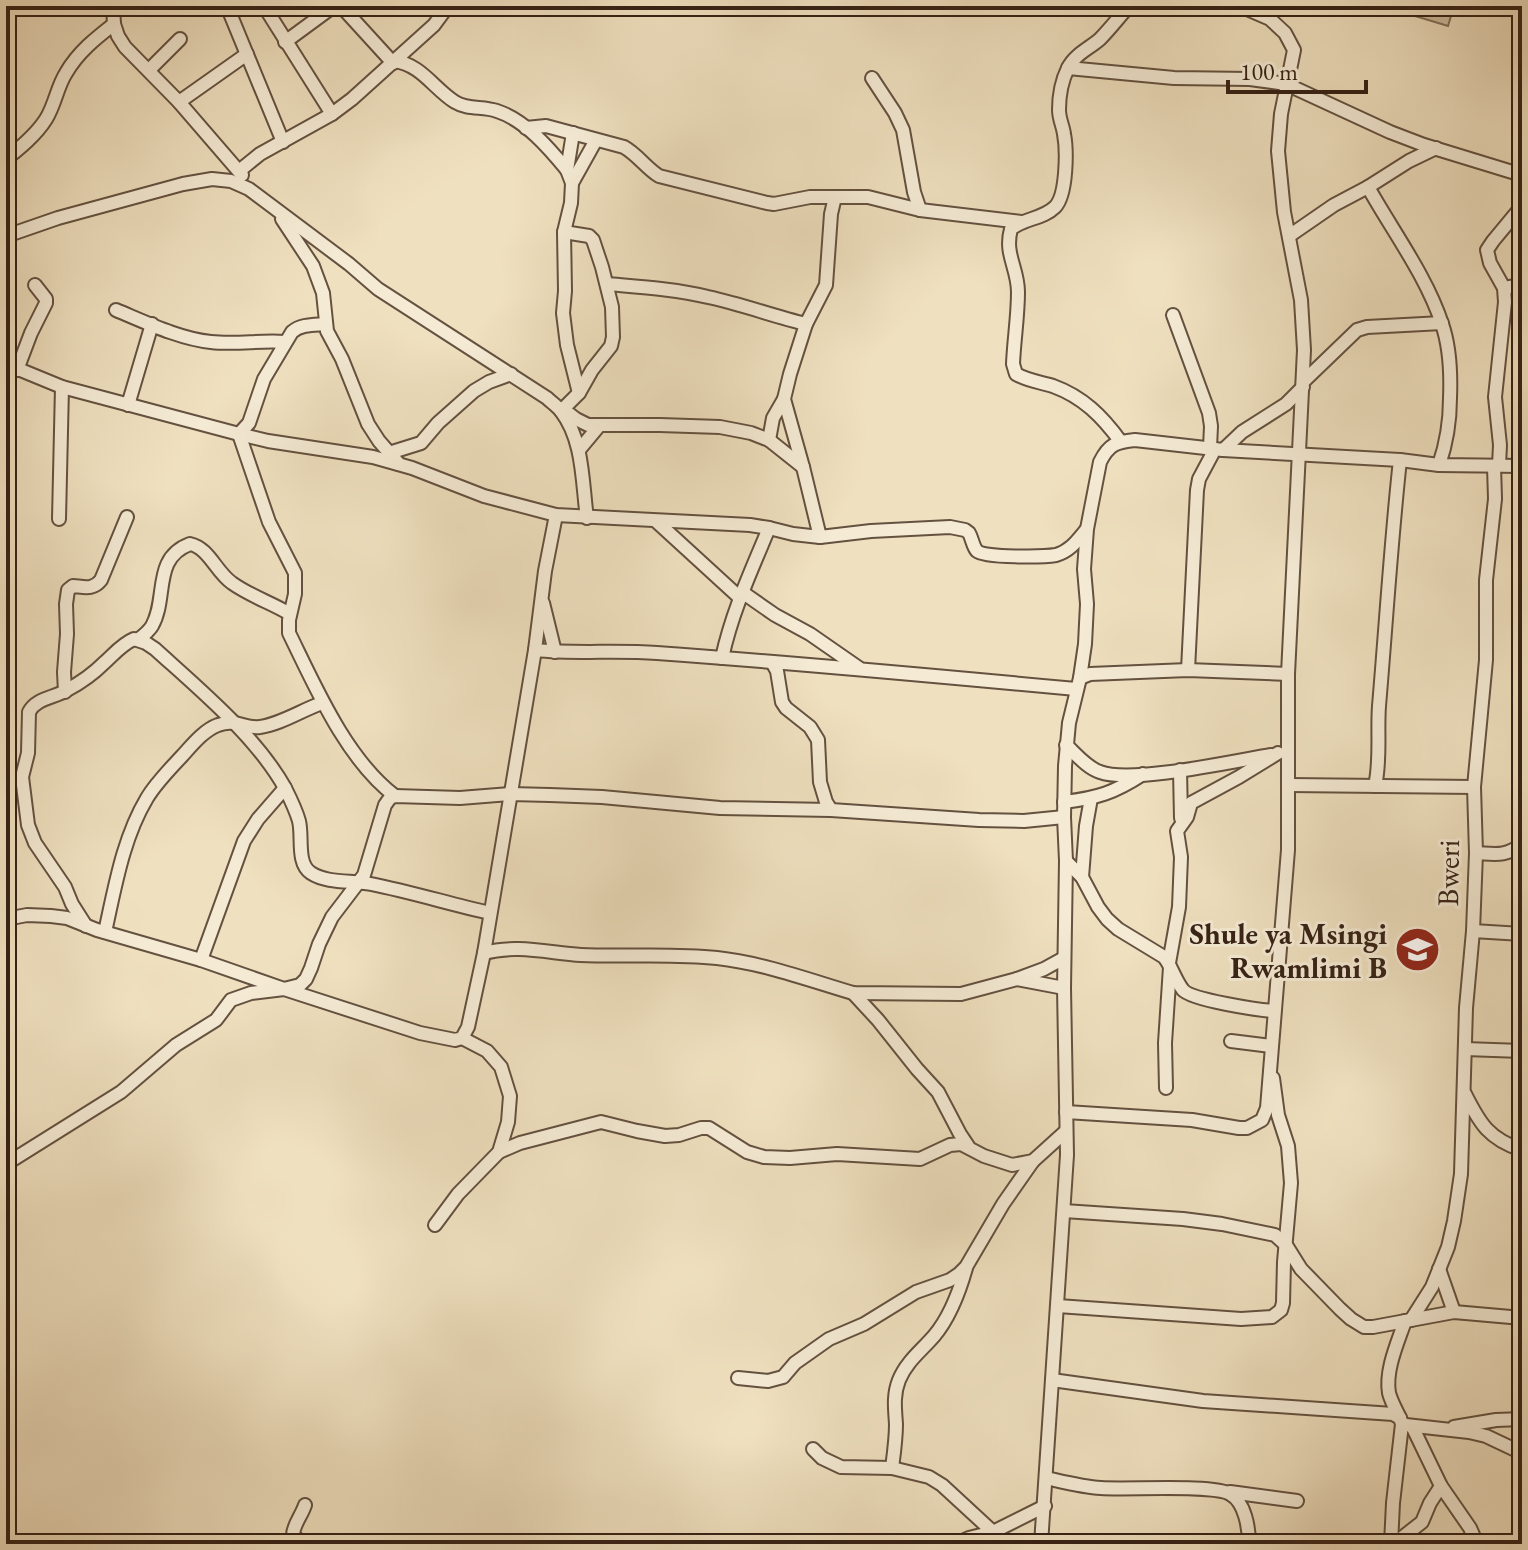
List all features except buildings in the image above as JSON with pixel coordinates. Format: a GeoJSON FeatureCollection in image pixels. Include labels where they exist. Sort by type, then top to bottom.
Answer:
{"type":"FeatureCollection","features":[{"type":"Feature","properties":{"kind":"street"},"geometry":{"type":"LineString","coordinates":[[113,6],[114,24],[125,47],[179,102],[239,171],[249,189]]}},
{"type":"Feature","properties":{"kind":"street"},"geometry":{"type":"LineString","coordinates":[[227,6],[283,142]]}},
{"type":"Feature","properties":{"kind":"street"},"geometry":{"type":"LineString","coordinates":[[264,6],[332,114]]}},
{"type":"Feature","properties":{"kind":"street"},"geometry":{"type":"LineString","coordinates":[[285,42],[334,6]]}},
{"type":"Feature","properties":{"kind":"street"},"geometry":{"type":"LineString","coordinates":[[341,6],[394,62],[412,66],[460,105],[498,111],[526,128],[555,155],[570,176]]}},
{"type":"Feature","properties":{"kind":"street"},"geometry":{"type":"LineString","coordinates":[[239,171],[260,154],[332,114],[434,25],[448,6]]}},
{"type":"Feature","properties":{"kind":"street"},"geometry":{"type":"LineString","coordinates":[[1121,442],[1098,413],[1078,398],[1059,388],[1016,374],[1013,364],[1018,291],[1008,242],[1011,229],[1049,211],[1060,200],[1066,153],[1059,113],[1068,68],[1129,6]]}},
{"type":"Feature","properties":{"kind":"street"},"geometry":{"type":"LineString","coordinates":[[1066,1112],[1192,1120],[1247,1128],[1265,1116],[1287,865],[1289,785],[1283,753],[1304,350],[1301,300],[1284,212],[1278,151],[1281,114],[1294,50],[1285,33],[1270,19],[1240,6]]}},
{"type":"Feature","properties":{"kind":"street"},"geometry":{"type":"LineString","coordinates":[[6,159],[46,119],[65,74],[77,57],[114,24]]}},
{"type":"Feature","properties":{"kind":"street"},"geometry":{"type":"LineString","coordinates":[[149,70],[180,39]]}},
{"type":"Feature","properties":{"kind":"street"},"geometry":{"type":"LineString","coordinates":[[179,102],[247,54]]}},
{"type":"Feature","properties":{"kind":"street"},"geometry":{"type":"LineString","coordinates":[[1068,68],[1286,84],[1390,132],[1522,175]]}},
{"type":"Feature","properties":{"kind":"street"},"geometry":{"type":"LineString","coordinates":[[872,78],[903,130],[920,210]]}},
{"type":"Feature","properties":{"kind":"street"},"geometry":{"type":"LineString","coordinates":[[526,128],[546,126],[624,147],[659,176],[767,203],[810,197],[868,197],[920,210],[1021,222]]}},
{"type":"Feature","properties":{"kind":"street"},"geometry":{"type":"LineString","coordinates":[[573,133],[571,203],[564,232],[563,313],[579,393]]}},
{"type":"Feature","properties":{"kind":"street"},"geometry":{"type":"LineString","coordinates":[[570,176],[596,140]]}},
{"type":"Feature","properties":{"kind":"street"},"geometry":{"type":"LineString","coordinates":[[1289,236],[1334,205],[1436,148]]}},
{"type":"Feature","properties":{"kind":"street"},"geometry":{"type":"LineString","coordinates":[[6,236],[58,218],[183,184],[212,179],[231,181],[249,189],[378,289],[582,423],[599,426],[720,427],[751,433],[769,440],[803,467]]}},
{"type":"Feature","properties":{"kind":"street"},"geometry":{"type":"LineString","coordinates":[[1368,187],[1420,277],[1442,323],[1448,346],[1448,436],[1439,465]]}},
{"type":"Feature","properties":{"kind":"street"},"geometry":{"type":"LineString","coordinates":[[769,440],[773,418],[784,399],[806,324],[826,285],[835,197]]}},
{"type":"Feature","properties":{"kind":"street"},"geometry":{"type":"LineString","coordinates":[[1522,206],[1487,250],[1490,263],[1504,288],[1522,285]]}},
{"type":"Feature","properties":{"kind":"street"},"geometry":{"type":"LineString","coordinates":[[276,210],[313,266],[323,293],[327,331],[342,359],[368,424],[399,464]]}},
{"type":"Feature","properties":{"kind":"street"},"geometry":{"type":"LineString","coordinates":[[562,410],[579,393],[611,346],[614,324],[607,284],[591,238],[564,232]]}},
{"type":"Feature","properties":{"kind":"street"},"geometry":{"type":"LineString","coordinates":[[607,284],[711,297],[806,324]]}},
{"type":"Feature","properties":{"kind":"street"},"geometry":{"type":"LineString","coordinates":[[35,285],[46,303],[10,368],[62,387],[239,434],[399,464],[484,496],[556,515],[750,525],[820,537],[950,527],[969,533],[975,550],[980,554],[1048,556],[1064,552],[1087,529]]}},
{"type":"Feature","properties":{"kind":"street","name":"Bweri"},"geometry":{"type":"LineString","coordinates":[[1405,1423],[1389,1392],[1391,1365],[1408,1320],[1432,1287],[1439,1269],[1452,1233],[1459,1190],[1476,853],[1474,787],[1486,672],[1486,580],[1500,445],[1495,397],[1504,288]]}},
{"type":"Feature","properties":{"kind":"street"},"geometry":{"type":"LineString","coordinates":[[116,310],[208,342],[285,342]]}},
{"type":"Feature","properties":{"kind":"street"},"geometry":{"type":"LineString","coordinates":[[1173,315],[1209,413],[1216,449]]}},
{"type":"Feature","properties":{"kind":"street"},"geometry":{"type":"LineString","coordinates":[[1188,670],[1197,490],[1199,479],[1216,449],[1286,404],[1357,330],[1442,323]]}},
{"type":"Feature","properties":{"kind":"street"},"geometry":{"type":"LineString","coordinates":[[128,405],[152,324]]}},
{"type":"Feature","properties":{"kind":"street"},"geometry":{"type":"LineString","coordinates":[[239,434],[249,423],[259,391],[285,342],[297,328],[326,324]]}},
{"type":"Feature","properties":{"kind":"street"},"geometry":{"type":"LineString","coordinates":[[389,453],[421,443],[474,391],[511,374]]}},
{"type":"Feature","properties":{"kind":"street"},"geometry":{"type":"LineString","coordinates":[[59,519],[62,387]]}},
{"type":"Feature","properties":{"kind":"street"},"geometry":{"type":"LineString","coordinates":[[784,399],[820,537]]}},
{"type":"Feature","properties":{"kind":"street"},"geometry":{"type":"LineString","coordinates":[[562,410],[579,450],[587,518]]}},
{"type":"Feature","properties":{"kind":"street"},"geometry":{"type":"LineString","coordinates":[[579,450],[599,426]]}},
{"type":"Feature","properties":{"kind":"street"},"geometry":{"type":"LineString","coordinates":[[239,434],[269,522],[295,573],[289,633],[322,703],[364,766],[395,796]]}},
{"type":"Feature","properties":{"kind":"street"},"geometry":{"type":"LineString","coordinates":[[1041,1544],[1067,1155],[1064,988],[1066,745],[1087,628],[1084,569],[1087,529],[1100,462],[1110,446],[1135,440],[1439,465],[1522,466]]}},
{"type":"Feature","properties":{"kind":"street"},"geometry":{"type":"LineString","coordinates":[[1375,786],[1380,757],[1378,724],[1388,580],[1400,460]]}},
{"type":"Feature","properties":{"kind":"street"},"geometry":{"type":"LineString","coordinates":[[462,1038],[468,1027],[484,953],[556,515]]}},
{"type":"Feature","properties":{"kind":"street"},"geometry":{"type":"LineString","coordinates":[[65,692],[68,590],[73,586],[97,586],[127,517]]}},
{"type":"Feature","properties":{"kind":"street"},"geometry":{"type":"LineString","coordinates":[[656,521],[740,594],[810,634],[861,669]]}},
{"type":"Feature","properties":{"kind":"street"},"geometry":{"type":"LineString","coordinates":[[722,658],[740,594],[769,528]]}},
{"type":"Feature","properties":{"kind":"street"},"geometry":{"type":"LineString","coordinates":[[86,926],[65,887],[35,843],[25,814],[22,777],[28,753],[31,708],[38,702],[65,692],[89,676],[129,641],[139,639],[149,630],[154,623],[161,583],[169,560],[179,548],[190,544],[203,549],[232,583],[290,614]]}},
{"type":"Feature","properties":{"kind":"street"},"geometry":{"type":"LineString","coordinates":[[542,596],[555,652]]}},
{"type":"Feature","properties":{"kind":"street"},"geometry":{"type":"LineString","coordinates":[[139,639],[155,649],[233,722],[263,756],[285,788],[298,818],[305,868],[320,877],[424,895],[490,913]]}},
{"type":"Feature","properties":{"kind":"street"},"geometry":{"type":"LineString","coordinates":[[535,650],[645,652],[1078,684],[1090,674],[1188,670],[1288,674]]}},
{"type":"Feature","properties":{"kind":"street"},"geometry":{"type":"LineString","coordinates":[[772,662],[777,671],[782,702],[810,727],[818,740],[820,782],[831,810]]}},
{"type":"Feature","properties":{"kind":"street"},"geometry":{"type":"LineString","coordinates":[[105,932],[136,818],[148,796],[170,769],[213,727],[233,722],[257,728],[322,703]]}},
{"type":"Feature","properties":{"kind":"street"},"geometry":{"type":"LineString","coordinates":[[1066,745],[1094,770],[1103,774],[1180,770],[1283,753]]}},
{"type":"Feature","properties":{"kind":"street"},"geometry":{"type":"LineString","coordinates":[[1166,1088],[1169,963],[1179,907],[1181,857],[1177,836],[1191,803],[1283,753]]}},
{"type":"Feature","properties":{"kind":"street"},"geometry":{"type":"LineString","coordinates":[[1180,770],[1181,825]]}},
{"type":"Feature","properties":{"kind":"street"},"geometry":{"type":"LineString","coordinates":[[1064,802],[1116,791],[1143,774]]}},
{"type":"Feature","properties":{"kind":"street"},"geometry":{"type":"LineString","coordinates":[[1289,785],[1474,787]]}},
{"type":"Feature","properties":{"kind":"street"},"geometry":{"type":"LineString","coordinates":[[201,960],[244,841],[285,788]]}},
{"type":"Feature","properties":{"kind":"street"},"geometry":{"type":"LineString","coordinates":[[6,1164],[121,1092],[176,1045],[216,1020],[231,1000],[251,993],[300,985],[306,979],[332,917],[359,882],[370,860],[385,805],[395,796],[460,798],[510,794],[602,797],[720,808],[831,810],[979,820],[1024,821],[1064,817]]}},
{"type":"Feature","properties":{"kind":"street"},"geometry":{"type":"LineString","coordinates":[[1082,877],[1091,798]]}},
{"type":"Feature","properties":{"kind":"street"},"geometry":{"type":"LineString","coordinates":[[1476,853],[1519,851]]}},
{"type":"Feature","properties":{"kind":"street"},"geometry":{"type":"LineString","coordinates":[[1066,861],[1082,877],[1107,919],[1169,963],[1181,987],[1189,995],[1249,1009],[1274,1011]]}},
{"type":"Feature","properties":{"kind":"street"},"geometry":{"type":"LineString","coordinates":[[6,919],[27,915],[67,918],[420,1033],[455,1040],[462,1038],[487,1051],[501,1067],[510,1096],[499,1152]]}},
{"type":"Feature","properties":{"kind":"street"},"geometry":{"type":"LineString","coordinates":[[1473,931],[1522,934]]}},
{"type":"Feature","properties":{"kind":"street"},"geometry":{"type":"LineString","coordinates":[[484,953],[514,949],[582,955],[716,958],[853,993],[961,994],[1017,979],[1064,958]]}},
{"type":"Feature","properties":{"kind":"street"},"geometry":{"type":"LineString","coordinates":[[1017,979],[1064,988]]}},
{"type":"Feature","properties":{"kind":"street"},"geometry":{"type":"LineString","coordinates":[[853,993],[938,1092],[968,1146]]}},
{"type":"Feature","properties":{"kind":"street"},"geometry":{"type":"LineString","coordinates":[[1249,1009],[1265,1026],[1271,1042]]}},
{"type":"Feature","properties":{"kind":"street"},"geometry":{"type":"LineString","coordinates":[[1231,1041],[1271,1042]]}},
{"type":"Feature","properties":{"kind":"street"},"geometry":{"type":"LineString","coordinates":[[1465,1049],[1522,1051]]}},
{"type":"Feature","properties":{"kind":"street"},"geometry":{"type":"LineString","coordinates":[[1058,1306],[1241,1319],[1272,1317],[1281,1310],[1290,1207],[1290,1161],[1270,1067]]}},
{"type":"Feature","properties":{"kind":"street"},"geometry":{"type":"LineString","coordinates":[[1463,1091],[1487,1131],[1500,1141],[1522,1150]]}},
{"type":"Feature","properties":{"kind":"street"},"geometry":{"type":"LineString","coordinates":[[435,1225],[458,1194],[499,1152],[520,1143],[601,1122],[665,1136],[709,1128],[747,1152],[764,1157],[837,1154],[920,1159],[950,1145],[961,1144],[998,1162],[1012,1165],[1033,1161]]}},
{"type":"Feature","properties":{"kind":"street"},"geometry":{"type":"LineString","coordinates":[[892,1468],[896,1438],[894,1404],[900,1378],[947,1317],[966,1267],[1003,1204],[1033,1161],[1065,1132]]}},
{"type":"Feature","properties":{"kind":"street"},"geometry":{"type":"LineString","coordinates":[[1064,1211],[1183,1219],[1275,1235],[1286,1245],[1301,1269],[1351,1319],[1364,1327],[1454,1312],[1522,1318]]}},
{"type":"Feature","properties":{"kind":"street"},"geometry":{"type":"LineString","coordinates":[[738,1378],[768,1381],[783,1377],[795,1363],[829,1339],[864,1324],[916,1292],[950,1280],[966,1267]]}},
{"type":"Feature","properties":{"kind":"street"},"geometry":{"type":"LineString","coordinates":[[1439,1269],[1454,1312]]}},
{"type":"Feature","properties":{"kind":"street"},"geometry":{"type":"LineString","coordinates":[[1052,1380],[1203,1401],[1384,1412],[1405,1423],[1486,1436],[1522,1453]]}},
{"type":"Feature","properties":{"kind":"street"},"geometry":{"type":"LineString","coordinates":[[1445,1429],[1522,1419]]}},
{"type":"Feature","properties":{"kind":"street"},"geometry":{"type":"LineString","coordinates":[[1405,1423],[1477,1544]]}},
{"type":"Feature","properties":{"kind":"street"},"geometry":{"type":"LineString","coordinates":[[1392,1544],[1393,1503],[1405,1423]]}},
{"type":"Feature","properties":{"kind":"street"},"geometry":{"type":"LineString","coordinates":[[813,1449],[822,1458],[841,1467],[892,1468],[929,1477],[1011,1544]]}},
{"type":"Feature","properties":{"kind":"street"},"geometry":{"type":"LineString","coordinates":[[1046,1478],[1100,1488],[1198,1489],[1297,1501]]}},
{"type":"Feature","properties":{"kind":"street"},"geometry":{"type":"LineString","coordinates":[[1392,1544],[1422,1522],[1441,1486]]}},
{"type":"Feature","properties":{"kind":"street"},"geometry":{"type":"LineString","coordinates":[[1227,1491],[1241,1507],[1249,1544]]}},
{"type":"Feature","properties":{"kind":"street"},"geometry":{"type":"LineString","coordinates":[[303,1544],[293,1535],[293,1530],[305,1505]]}},
{"type":"Feature","properties":{"kind":"street"},"geometry":{"type":"LineString","coordinates":[[956,1544],[993,1532],[1045,1506]]}},
{"type":"Feature","properties":{"kind":"shaded area"},"geometry":{"type":"Polygon","coordinates":[[[1382,6],[1454,6],[1448,26],[1382,6]]]}},
{"type":"Feature","properties":{"kind":"place","name":"Shule ya Msingi Rwamlimi B"},"geometry":{"type":"Point","coordinates":[1418,950]}}]}
